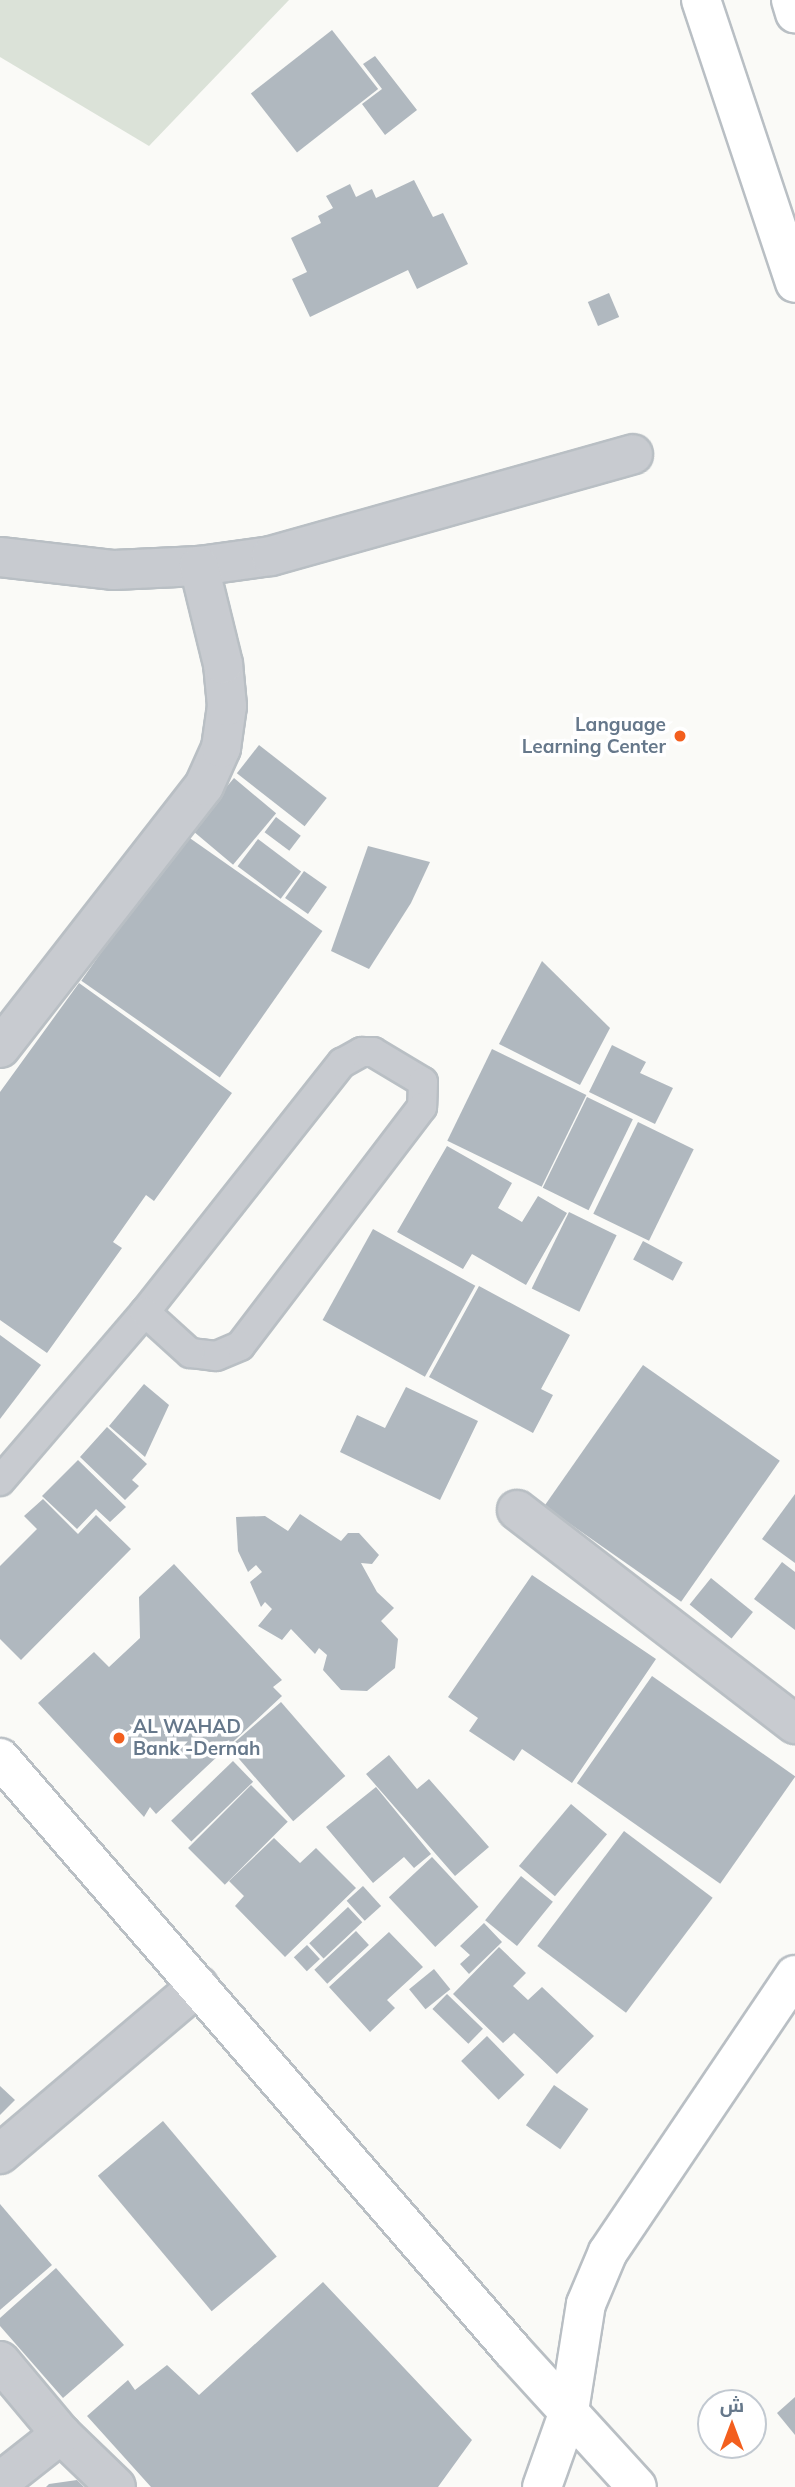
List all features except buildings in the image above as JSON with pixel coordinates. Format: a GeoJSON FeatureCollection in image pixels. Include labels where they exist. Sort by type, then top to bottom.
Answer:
{"type":"FeatureCollection","features":[{"type":"Feature","properties":{"kind":"main road"},"geometry":{"type":"LineString","coordinates":[[701,0],[795,283]]}},
{"type":"Feature","properties":{"kind":"main road"},"geometry":{"type":"LineString","coordinates":[[790,0],[795,13]]}},
{"type":"Feature","properties":{"kind":"main road"},"geometry":{"type":"LineString","coordinates":[[2,1764],[637,2487]]}},
{"type":"Feature","properties":{"kind":"main road"},"geometry":{"type":"LineString","coordinates":[[542,2487],[569,2411],[586,2304],[608,2252],[795,1975]]}},
{"type":"Feature","properties":{"kind":"street"},"geometry":{"type":"LineString","coordinates":[[0,557],[114,570],[198,566],[271,556],[633,454]]}},
{"type":"Feature","properties":{"kind":"street"},"geometry":{"type":"LineString","coordinates":[[0,1048],[204,786],[221,748],[227,706],[223,664],[198,566]]}},
{"type":"Feature","properties":{"kind":"street"},"geometry":{"type":"LineString","coordinates":[[517,1510],[795,1724]]}},
{"type":"Feature","properties":{"kind":"street"},"geometry":{"type":"LineString","coordinates":[[0,2154],[198,1986]]}},
{"type":"Feature","properties":{"kind":"street"},"geometry":{"type":"LineString","coordinates":[[0,2361],[61,2434],[116,2487]]}},
{"type":"Feature","properties":{"kind":"street"},"geometry":{"type":"LineString","coordinates":[[0,2483],[61,2434]]}},
{"type":"Feature","properties":{"kind":"lane"},"geometry":{"type":"LineString","coordinates":[[0,1481],[145,1312],[342,1063],[362,1052],[373,1052],[423,1082],[422,1107],[240,1346],[216,1356],[190,1353],[145,1312]]}},
{"type":"Feature","properties":{"kind":"shaded area"},"geometry":{"type":"Polygon","coordinates":[[[0,0],[289,0],[149,146],[0,57],[0,0]]]}},
{"type":"Feature","properties":{"kind":"place","name":"Language Learning Center"},"geometry":{"type":"Point","coordinates":[680,736]}},
{"type":"Feature","properties":{"kind":"place","name":"AL WAHAD Bank -Dernah"},"geometry":{"type":"Point","coordinates":[119,1738]}}]}
